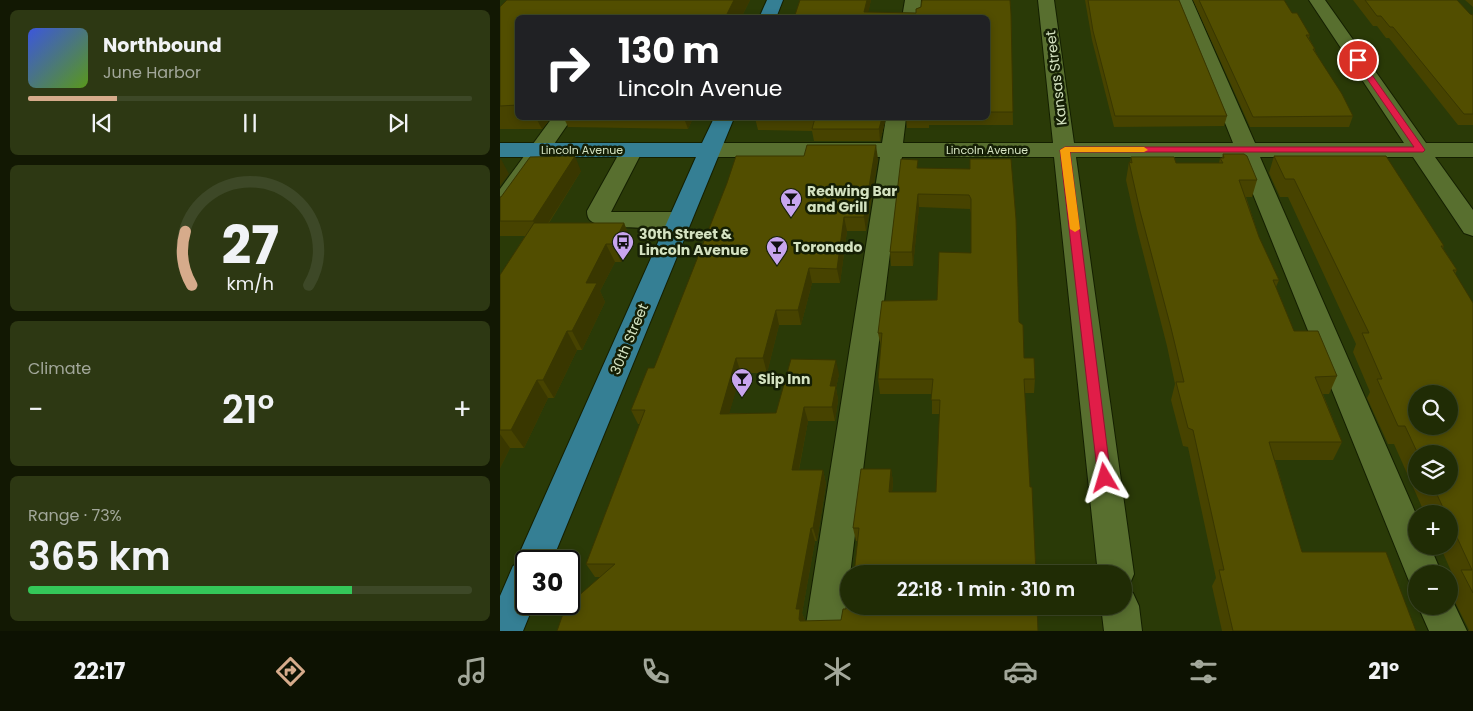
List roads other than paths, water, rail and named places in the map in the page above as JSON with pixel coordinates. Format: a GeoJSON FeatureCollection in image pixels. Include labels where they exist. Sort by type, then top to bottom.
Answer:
{"type":"FeatureCollection","features":[{"type":"Feature","properties":{"kind":"main road"},"geometry":{"type":"LineString","coordinates":[[768,15],[775,0]]}},
{"type":"Feature","properties":{"kind":"main road","name":"30th Street"},"geometry":{"type":"LineString","coordinates":[[539,550],[723,120]]}},
{"type":"Feature","properties":{"kind":"main road","name":"Lincoln Avenue"},"geometry":{"type":"LineString","coordinates":[[500,150],[710,150]]}},
{"type":"Feature","properties":{"kind":"main road"},"geometry":{"type":"LineString","coordinates":[[504,631],[515,604]]}},
{"type":"Feature","properties":{"kind":"street"},"geometry":{"type":"LineString","coordinates":[[911,15],[913,0]]}},
{"type":"Feature","properties":{"kind":"street","name":"Kansas Street"},"geometry":{"type":"LineString","coordinates":[[1046,0],[1115,565]]}},
{"type":"Feature","properties":{"kind":"street"},"geometry":{"type":"LineString","coordinates":[[1184,0],[1420,565]]}},
{"type":"Feature","properties":{"kind":"street"},"geometry":{"type":"LineString","coordinates":[[1317,0],[1473,228]]}},
{"type":"Feature","properties":{"kind":"street"},"geometry":{"type":"LineString","coordinates":[[500,206],[561,120]]}},
{"type":"Feature","properties":{"kind":"street"},"geometry":{"type":"LineString","coordinates":[[824,631],[896,120]]}},
{"type":"Feature","properties":{"kind":"street"},"geometry":{"type":"LineString","coordinates":[[632,150],[599,211],[599,216],[606,219],[680,220]]}},
{"type":"Feature","properties":{"kind":"street","name":"Lincoln Avenue"},"geometry":{"type":"LineString","coordinates":[[710,150],[1473,150]]}},
{"type":"Feature","properties":{"kind":"street"},"geometry":{"type":"LineString","coordinates":[[1121,615],[1123,631]]}},
{"type":"Feature","properties":{"kind":"street"},"geometry":{"type":"LineString","coordinates":[[1441,615],[1448,631]]}},
{"type":"Feature","properties":{"kind":"place","name":"Redwing Bar and Grill"},"geometry":{"type":"Point","coordinates":[791,218]}},
{"type":"Feature","properties":{"kind":"place","name":"30th Street & Lincoln Avenue"},"geometry":{"type":"Point","coordinates":[623,261]}},
{"type":"Feature","properties":{"kind":"place","name":"Toronado"},"geometry":{"type":"Point","coordinates":[777,266]}},
{"type":"Feature","properties":{"kind":"place","name":"Slip Inn"},"geometry":{"type":"Point","coordinates":[742,398]}}]}
